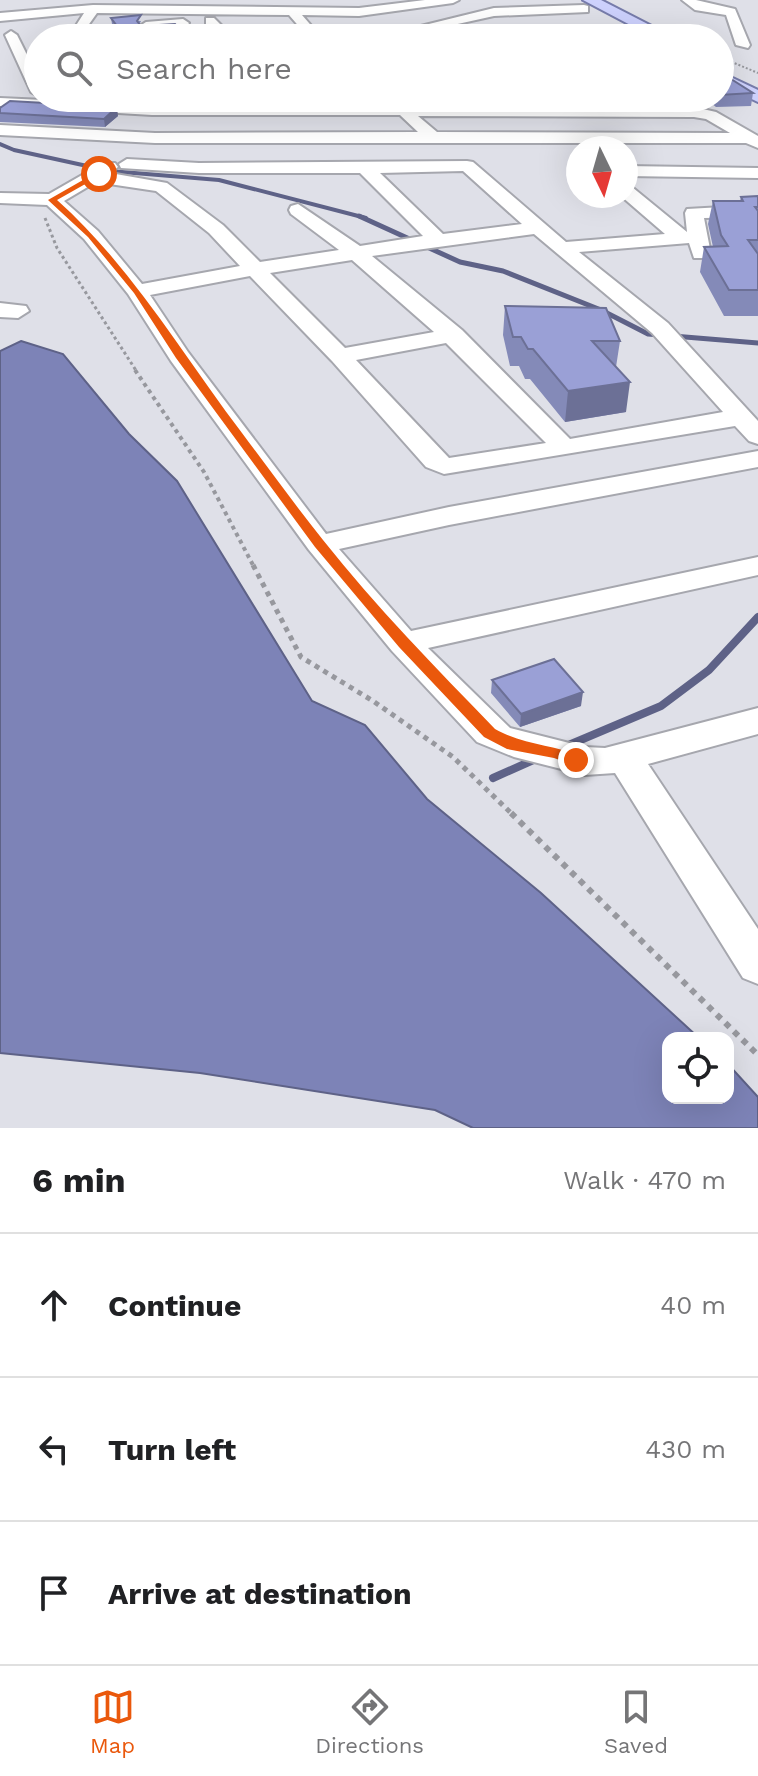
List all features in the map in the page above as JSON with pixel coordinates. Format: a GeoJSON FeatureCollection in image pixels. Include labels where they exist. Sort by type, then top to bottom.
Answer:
{"type":"FeatureCollection","features":[{"type":"Feature","properties":{"kind":"main road"},"geometry":{"type":"LineString","coordinates":[[566,0],[633,24]]}},
{"type":"Feature","properties":{"kind":"main road"},"geometry":{"type":"LineString","coordinates":[[584,4],[618,24]]}},
{"type":"Feature","properties":{"kind":"main road"},"geometry":{"type":"LineString","coordinates":[[584,4],[625,24]]}},
{"type":"Feature","properties":{"kind":"main road"},"geometry":{"type":"LineString","coordinates":[[734,65],[758,75]]}},
{"type":"Feature","properties":{"kind":"main road"},"geometry":{"type":"LineString","coordinates":[[734,80],[758,89]]}},
{"type":"Feature","properties":{"kind":"main road"},"geometry":{"type":"LineString","coordinates":[[734,82],[758,97]]}},
{"type":"Feature","properties":{"kind":"street"},"geometry":{"type":"LineString","coordinates":[[390,24],[453,0]]}},
{"type":"Feature","properties":{"kind":"street"},"geometry":{"type":"LineString","coordinates":[[688,0],[699,7],[730,11],[739,5],[738,0]]}},
{"type":"Feature","properties":{"kind":"street"},"geometry":{"type":"LineString","coordinates":[[408,24],[584,4]]}},
{"type":"Feature","properties":{"kind":"street"},"geometry":{"type":"LineString","coordinates":[[0,17],[129,8],[294,12],[358,24]]}},
{"type":"Feature","properties":{"kind":"street"},"geometry":{"type":"LineString","coordinates":[[129,8],[144,24]]}},
{"type":"Feature","properties":{"kind":"street"},"geometry":{"type":"LineString","coordinates":[[83,24],[93,9]]}},
{"type":"Feature","properties":{"kind":"street"},"geometry":{"type":"LineString","coordinates":[[730,11],[744,46]]}},
{"type":"Feature","properties":{"kind":"street"},"geometry":{"type":"LineString","coordinates":[[172,24],[294,12]]}},
{"type":"Feature","properties":{"kind":"street"},"geometry":{"type":"LineString","coordinates":[[294,12],[304,24]]}},
{"type":"Feature","properties":{"kind":"street"},"geometry":{"type":"LineString","coordinates":[[210,21],[213,24]]}},
{"type":"Feature","properties":{"kind":"street"},"geometry":{"type":"LineString","coordinates":[[12,35],[24,61]]}},
{"type":"Feature","properties":{"kind":"street"},"geometry":{"type":"LineString","coordinates":[[16,80],[24,85]]}},
{"type":"Feature","properties":{"kind":"street"},"geometry":{"type":"LineString","coordinates":[[0,102],[24,97]]}},
{"type":"Feature","properties":{"kind":"street"},"geometry":{"type":"LineString","coordinates":[[133,112],[155,138]]}},
{"type":"Feature","properties":{"kind":"street"},"geometry":{"type":"LineString","coordinates":[[406,112],[666,335],[758,436]]}},
{"type":"Feature","properties":{"kind":"street"},"geometry":{"type":"LineString","coordinates":[[662,112],[704,113],[756,140]]}},
{"type":"Feature","properties":{"kind":"street"},"geometry":{"type":"LineString","coordinates":[[0,130],[155,138],[756,140]]}},
{"type":"Feature","properties":{"kind":"street"},"geometry":{"type":"LineString","coordinates":[[557,137],[566,144]]}},
{"type":"Feature","properties":{"kind":"street"},"geometry":{"type":"LineString","coordinates":[[0,198],[54,201],[155,138]]}},
{"type":"Feature","properties":{"kind":"street"},"geometry":{"type":"LineString","coordinates":[[105,170],[467,166]]}},
{"type":"Feature","properties":{"kind":"street"},"geometry":{"type":"LineString","coordinates":[[365,168],[425,242]]}},
{"type":"Feature","properties":{"kind":"street"},"geometry":{"type":"LineString","coordinates":[[105,170],[161,187],[216,229],[440,464],[458,466],[740,417]]}},
{"type":"Feature","properties":{"kind":"street"},"geometry":{"type":"LineString","coordinates":[[638,171],[758,173]]}},
{"type":"Feature","properties":{"kind":"street"},"geometry":{"type":"LineString","coordinates":[[712,172],[749,200]]}},
{"type":"Feature","properties":{"kind":"street"},"geometry":{"type":"LineString","coordinates":[[638,200],[689,238],[704,265]]}},
{"type":"Feature","properties":{"kind":"street"},"geometry":{"type":"LineString","coordinates":[[689,238],[696,212],[749,200]]}},
{"type":"Feature","properties":{"kind":"street"},"geometry":{"type":"LineString","coordinates":[[54,201],[91,235],[137,291],[179,356],[319,544],[404,643],[490,733],[507,743],[586,763],[625,758],[758,721]]}},
{"type":"Feature","properties":{"kind":"street"},"geometry":{"type":"LineString","coordinates":[[298,210],[358,252],[454,335],[565,448]]}},
{"type":"Feature","properties":{"kind":"street"},"geometry":{"type":"LineString","coordinates":[[137,291],[358,252],[538,228]]}},
{"type":"Feature","properties":{"kind":"street"},"geometry":{"type":"LineString","coordinates":[[561,248],[689,238]]}},
{"type":"Feature","properties":{"kind":"street"},"geometry":{"type":"LineString","coordinates":[[340,356],[454,335]]}},
{"type":"Feature","properties":{"kind":"street"},"geometry":{"type":"LineString","coordinates":[[319,544],[758,459]]}},
{"type":"Feature","properties":{"kind":"street"},"geometry":{"type":"LineString","coordinates":[[404,643],[758,566]]}},
{"type":"Feature","properties":{"kind":"street"},"geometry":{"type":"LineString","coordinates":[[625,758],[758,965]]}},
{"type":"Feature","properties":{"kind":"path"},"geometry":{"type":"LineString","coordinates":[[734,65],[758,75]]}},
{"type":"Feature","properties":{"kind":"path"},"geometry":{"type":"LineString","coordinates":[[54,201],[42,212],[57,248],[204,472],[301,657],[373,701],[453,757],[650,946],[758,1055]]}},
{"type":"Feature","properties":{"kind":"water"},"geometry":{"type":"Polygon","coordinates":[[[21,341],[63,354],[129,434],[177,481],[312,701],[365,725],[427,799],[541,893],[692,1032],[662,1032],[662,1104],[734,1104],[734,1071],[758,1097],[758,1128],[473,1128],[435,1110],[200,1073],[0,1053],[0,351],[21,341]]]}},
{"type":"Feature","properties":{"kind":"building"},"geometry":{"type":"Polygon","coordinates":[[[141,15],[137,21],[139,24],[116,24],[111,18],[141,15]]]}},
{"type":"Feature","properties":{"kind":"building"},"geometry":{"type":"Polygon","coordinates":[[[734,81],[753,93],[734,94],[734,81]]]}},
{"type":"Feature","properties":{"kind":"building"},"geometry":{"type":"Polygon","coordinates":[[[10,101],[24,102],[24,112],[112,112],[104,119],[0,113],[0,108],[10,101]]]}},
{"type":"Feature","properties":{"kind":"building"},"geometry":{"type":"Polygon","coordinates":[[[758,196],[758,207],[755,207],[758,211],[758,240],[748,240],[758,254],[758,290],[729,290],[704,247],[728,246],[721,235],[713,201],[743,201],[741,197],[758,196]]]}},
{"type":"Feature","properties":{"kind":"building"},"geometry":{"type":"Polygon","coordinates":[[[505,306],[606,308],[620,341],[592,341],[630,382],[568,391],[533,349],[528,349],[521,337],[513,337],[505,306]]]}},
{"type":"Feature","properties":{"kind":"building"},"geometry":{"type":"Polygon","coordinates":[[[554,659],[583,692],[521,714],[492,680],[554,659]]]}},
{"type":"Feature","properties":{"kind":"waterway"},"geometry":{"type":"LineString","coordinates":[[0,144],[14,150],[110,171],[219,180],[360,216]]}},
{"type":"Feature","properties":{"kind":"waterway"},"geometry":{"type":"LineString","coordinates":[[360,216],[366,218]]}},
{"type":"Feature","properties":{"kind":"waterway"},"geometry":{"type":"LineString","coordinates":[[360,216],[460,262],[503,271],[601,310],[648,334],[660,335]]}},
{"type":"Feature","properties":{"kind":"waterway"},"geometry":{"type":"LineString","coordinates":[[673,336],[758,343]]}},
{"type":"Feature","properties":{"kind":"waterway"},"geometry":{"type":"LineString","coordinates":[[564,747],[661,706],[709,670],[758,617]]}},
{"type":"Feature","properties":{"kind":"waterway"},"geometry":{"type":"LineString","coordinates":[[493,778],[538,758]]}},
{"type":"Feature","properties":{"kind":"route"},"geometry":{"type":"LineString","coordinates":[[99,174],[52,200],[91,235],[137,291],[179,356],[319,544],[404,643],[490,733],[507,743],[576,760]]}}]}
